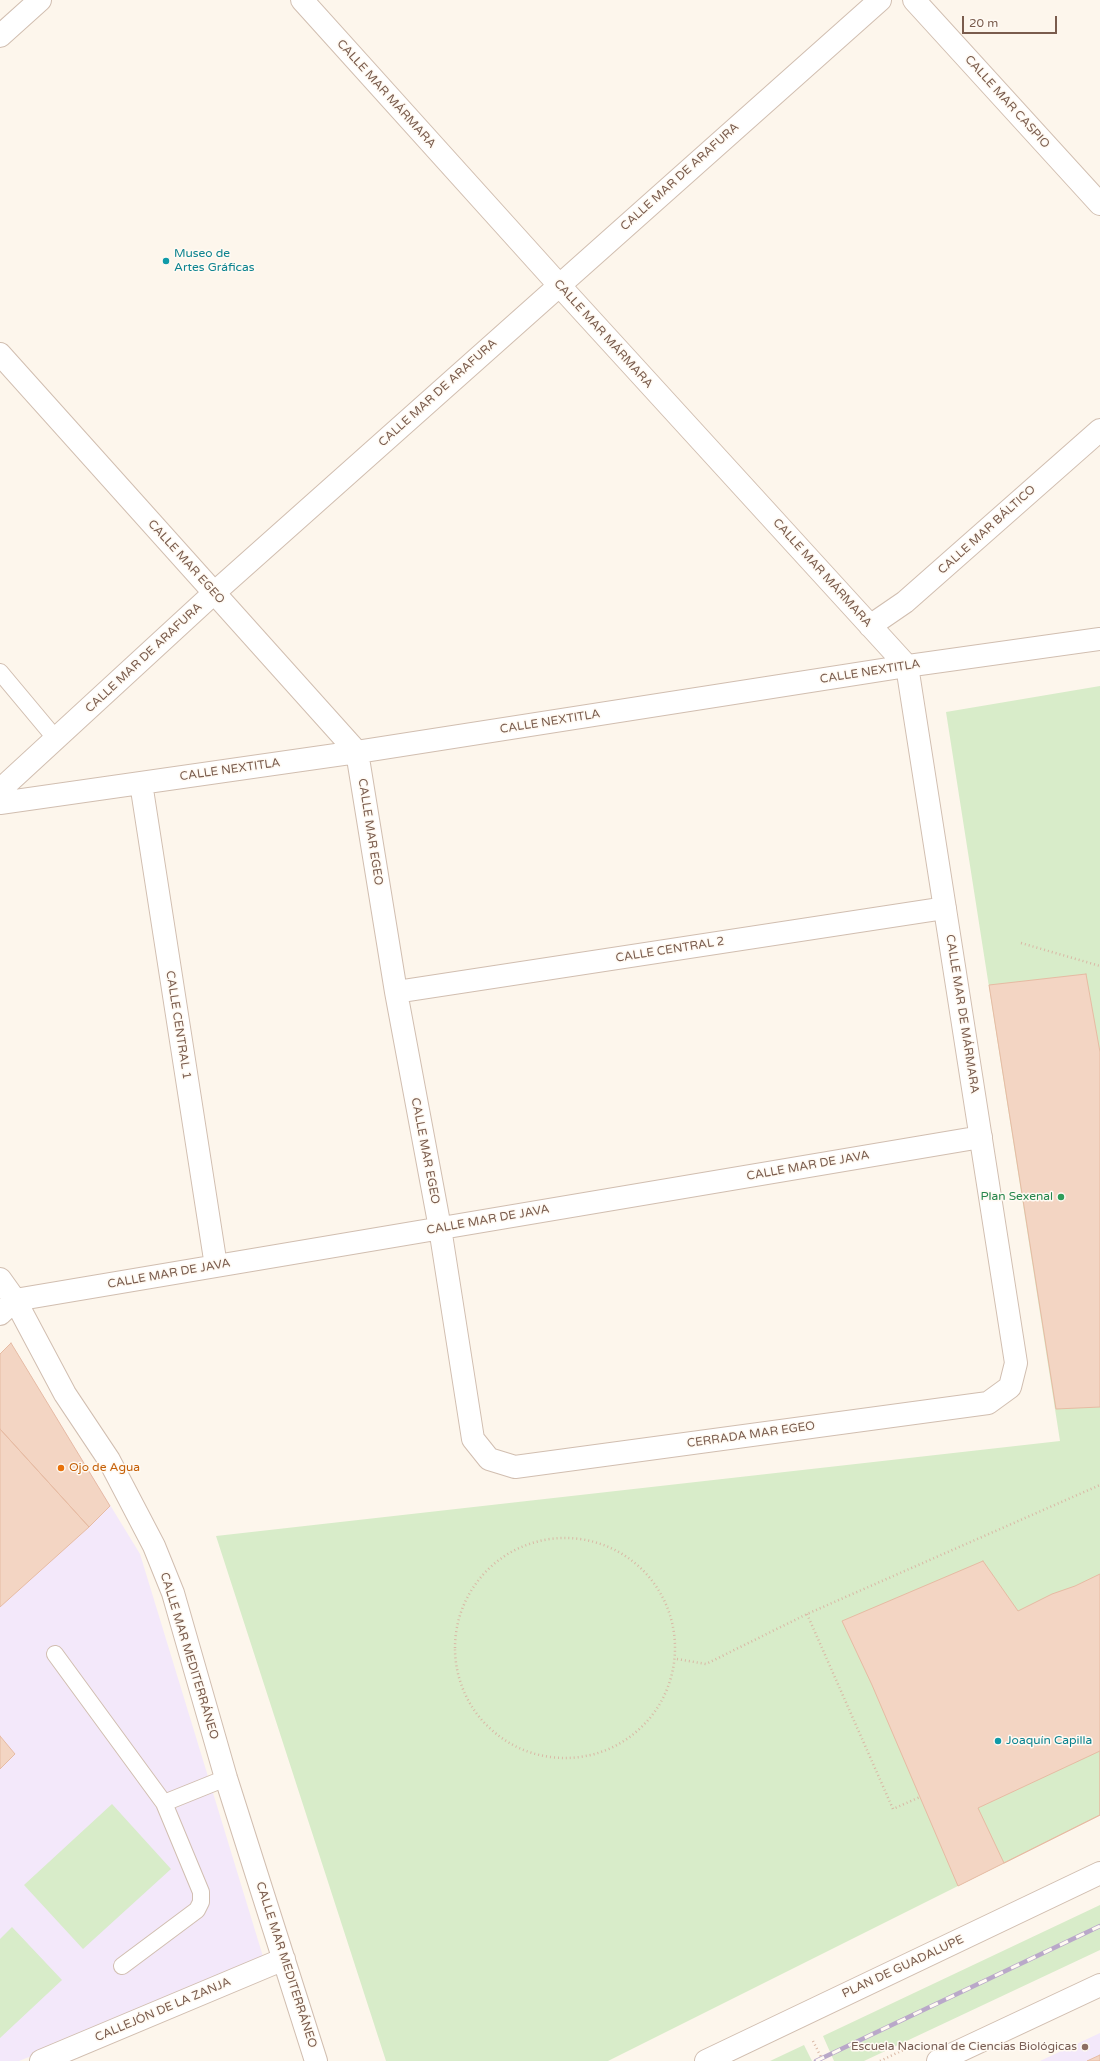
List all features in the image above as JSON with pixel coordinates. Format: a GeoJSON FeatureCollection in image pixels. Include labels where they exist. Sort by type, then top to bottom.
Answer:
{"type":"FeatureCollection","features":[{"type":"Feature","properties":{"kind":"street"},"geometry":{"type":"LineString","coordinates":[[0,36],[40,0]]}},
{"type":"Feature","properties":{"kind":"street","name":"CALLE MAR MÁRMARA"},"geometry":{"type":"LineString","coordinates":[[302,0],[559,285],[907,666]]}},
{"type":"Feature","properties":{"kind":"street","name":"CALLE MAR DE ARAFURA"},"geometry":{"type":"LineString","coordinates":[[0,790],[214,593],[880,0]]}},
{"type":"Feature","properties":{"kind":"street","name":"CALLE MAR CASPIO"},"geometry":{"type":"LineString","coordinates":[[914,0],[1100,204]]}},
{"type":"Feature","properties":{"kind":"street","name":"CALLE MAR EGEO"},"geometry":{"type":"LineString","coordinates":[[0,354],[357,752],[396,992],[440,1228],[473,1438]]}},
{"type":"Feature","properties":{"kind":"street","name":"CALLE MAR BÁLTICO"},"geometry":{"type":"LineString","coordinates":[[870,626],[905,602],[1100,430]]}},
{"type":"Feature","properties":{"kind":"street","name":"CALLE NEXTITLA"},"geometry":{"type":"LineString","coordinates":[[0,804],[357,752],[907,666],[1100,639]]}},
{"type":"Feature","properties":{"kind":"street","name":"CALLE MAR DE MÁRMARA"},"geometry":{"type":"LineString","coordinates":[[907,666],[1016,1363]]}},
{"type":"Feature","properties":{"kind":"street","name":"CALLE CENTRAL 1"},"geometry":{"type":"LineString","coordinates":[[141,783],[216,1266]]}},
{"type":"Feature","properties":{"kind":"street","name":"CALLE CENTRAL 2"},"geometry":{"type":"LineString","coordinates":[[396,992],[945,908]]}},
{"type":"Feature","properties":{"kind":"street","name":"CALLE MAR DE JAVA"},"geometry":{"type":"LineString","coordinates":[[8,1307],[216,1266],[981,1137]]}},
{"type":"Feature","properties":{"kind":"street","name":"CALLE MAR MEDITERRÁNEO"},"geometry":{"type":"LineString","coordinates":[[0,1279],[8,1307],[109,1460],[154,1546],[173,1593],[226,1778],[316,2061]]}},
{"type":"Feature","properties":{"kind":"street","name":"CERRADA MAR EGEO"},"geometry":{"type":"LineString","coordinates":[[473,1438],[488,1460],[515,1467],[988,1403],[1010,1387],[1016,1363]]}},
{"type":"Feature","properties":{"kind":"street","name":"PLAN DE GUADALUPE"},"geometry":{"type":"LineString","coordinates":[[706,2061],[1100,1873]]}},
{"type":"Feature","properties":{"kind":"street","name":"CALLEJÓN DE LA ZANJA"},"geometry":{"type":"LineString","coordinates":[[41,2061],[284,1959]]}},
{"type":"Feature","properties":{"kind":"street"},"geometry":{"type":"LineString","coordinates":[[938,2061],[1100,1985]]}},
{"type":"Feature","properties":{"kind":"lane"},"geometry":{"type":"LineString","coordinates":[[0,672],[56,739]]}},
{"type":"Feature","properties":{"kind":"lane"},"geometry":{"type":"LineString","coordinates":[[55,1654],[164,1803],[201,1892],[201,1902],[197,1910],[122,1966]]}},
{"type":"Feature","properties":{"kind":"lane"},"geometry":{"type":"LineString","coordinates":[[164,1803],[226,1778]]}},
{"type":"Feature","properties":{"kind":"path"},"geometry":{"type":"LineString","coordinates":[[1021,943],[1100,966]]}},
{"type":"Feature","properties":{"kind":"path"},"geometry":{"type":"LineString","coordinates":[[677,1659],[706,1664],[807,1614],[1100,1485]]}},
{"type":"Feature","properties":{"kind":"path"},"geometry":{"type":"LineString","coordinates":[[563,1537],[600,1542],[633,1560],[659,1587],[674,1622],[677,1659],[666,1695],[646,1725],[617,1746],[583,1757],[546,1758],[512,1746],[484,1724],[464,1694],[454,1659],[456,1623],[470,1589],[474,1584],[494,1562],[526,1543],[563,1537]]}},
{"type":"Feature","properties":{"kind":"path"},"geometry":{"type":"LineString","coordinates":[[807,1614],[893,1809],[920,1797]]}},
{"type":"Feature","properties":{"kind":"path"},"geometry":{"type":"LineString","coordinates":[[811,2037],[823,2061]]}},
{"type":"Feature","properties":{"kind":"shaded area"},"geometry":{"type":"Polygon","coordinates":[[[11,1343],[140,1554],[265,1963],[19,2061],[0,2061],[0,1354],[11,1343]]]}},
{"type":"Feature","properties":{"kind":"shaded area","name":"Escuela Nacional de Ciencias Biológicas"},"geometry":{"type":"Polygon","coordinates":[[[1100,2033],[1100,2061],[1040,2061],[1100,2033]]]}},
{"type":"Feature","properties":{"kind":"green space","name":"Plan Sexenal"},"geometry":{"type":"Polygon","coordinates":[[[1100,686],[1100,1815],[608,2061],[386,2061],[216,1536],[1060,1441],[946,712],[1100,686]]]}},
{"type":"Feature","properties":{"kind":"green space"},"geometry":{"type":"Polygon","coordinates":[[[112,1804],[171,1869],[83,1949],[24,1885],[112,1804]]]}},
{"type":"Feature","properties":{"kind":"green space"},"geometry":{"type":"Polygon","coordinates":[[[1100,1905],[1100,1950],[864,2061],[834,2061],[823,2036],[1100,1905]]]}},
{"type":"Feature","properties":{"kind":"green space"},"geometry":{"type":"Polygon","coordinates":[[[12,1927],[62,1980],[0,2038],[0,1939],[12,1927]]]}},
{"type":"Feature","properties":{"kind":"green space"},"geometry":{"type":"Polygon","coordinates":[[[804,2045],[812,2061],[770,2061],[804,2045]]]}},
{"type":"Feature","properties":{"kind":"building"},"geometry":{"type":"Polygon","coordinates":[[[1086,974],[1100,1052],[1100,1407],[1056,1409],[989,985],[1086,974]]]}},
{"type":"Feature","properties":{"kind":"building","name":"Ojo de Agua"},"geometry":{"type":"Polygon","coordinates":[[[11,1343],[110,1506],[89,1527],[0,1429],[0,1354],[11,1343]]]}},
{"type":"Feature","properties":{"kind":"building"},"geometry":{"type":"Polygon","coordinates":[[[0,1429],[89,1527],[0,1607],[0,1429]]]}},
{"type":"Feature","properties":{"kind":"building","name":"Joaquín Capilla"},"geometry":{"type":"Polygon","coordinates":[[[983,1561],[1018,1611],[1052,1594],[1075,1586],[1100,1574],[1100,1815],[958,1886],[872,1685],[842,1621],[983,1561]]]}},
{"type":"Feature","properties":{"kind":"building"},"geometry":{"type":"Polygon","coordinates":[[[0,1736],[15,1754],[0,1769],[0,1736]]]}},
{"type":"Feature","properties":{"kind":"building"},"geometry":{"type":"Polygon","coordinates":[[[1100,1751],[1100,1815],[1004,1863],[978,1808],[1100,1751]]]}},
{"type":"Feature","properties":{"kind":"building"},"geometry":{"type":"Polygon","coordinates":[[[1100,2055],[1100,2061],[1087,2061],[1100,2055]]]}},
{"type":"Feature","properties":{"kind":"railway"},"geometry":{"type":"LineString","coordinates":[[816,2061],[1100,1926]]}},
{"type":"Feature","properties":{"kind":"place","name":"Museo de Artes Gráficas"},"geometry":{"type":"Point","coordinates":[166,261]}},
{"type":"Feature","properties":{"kind":"place","name":"Plan Sexenal"},"geometry":{"type":"Point","coordinates":[1061,1197]}},
{"type":"Feature","properties":{"kind":"place","name":"Ojo de Agua"},"geometry":{"type":"Point","coordinates":[61,1468]}},
{"type":"Feature","properties":{"kind":"place","name":"Joaquín Capilla"},"geometry":{"type":"Point","coordinates":[998,1741]}},
{"type":"Feature","properties":{"kind":"place","name":"Escuela Nacional de Ciencias Biológicas"},"geometry":{"type":"Point","coordinates":[1085,2047]}}]}
